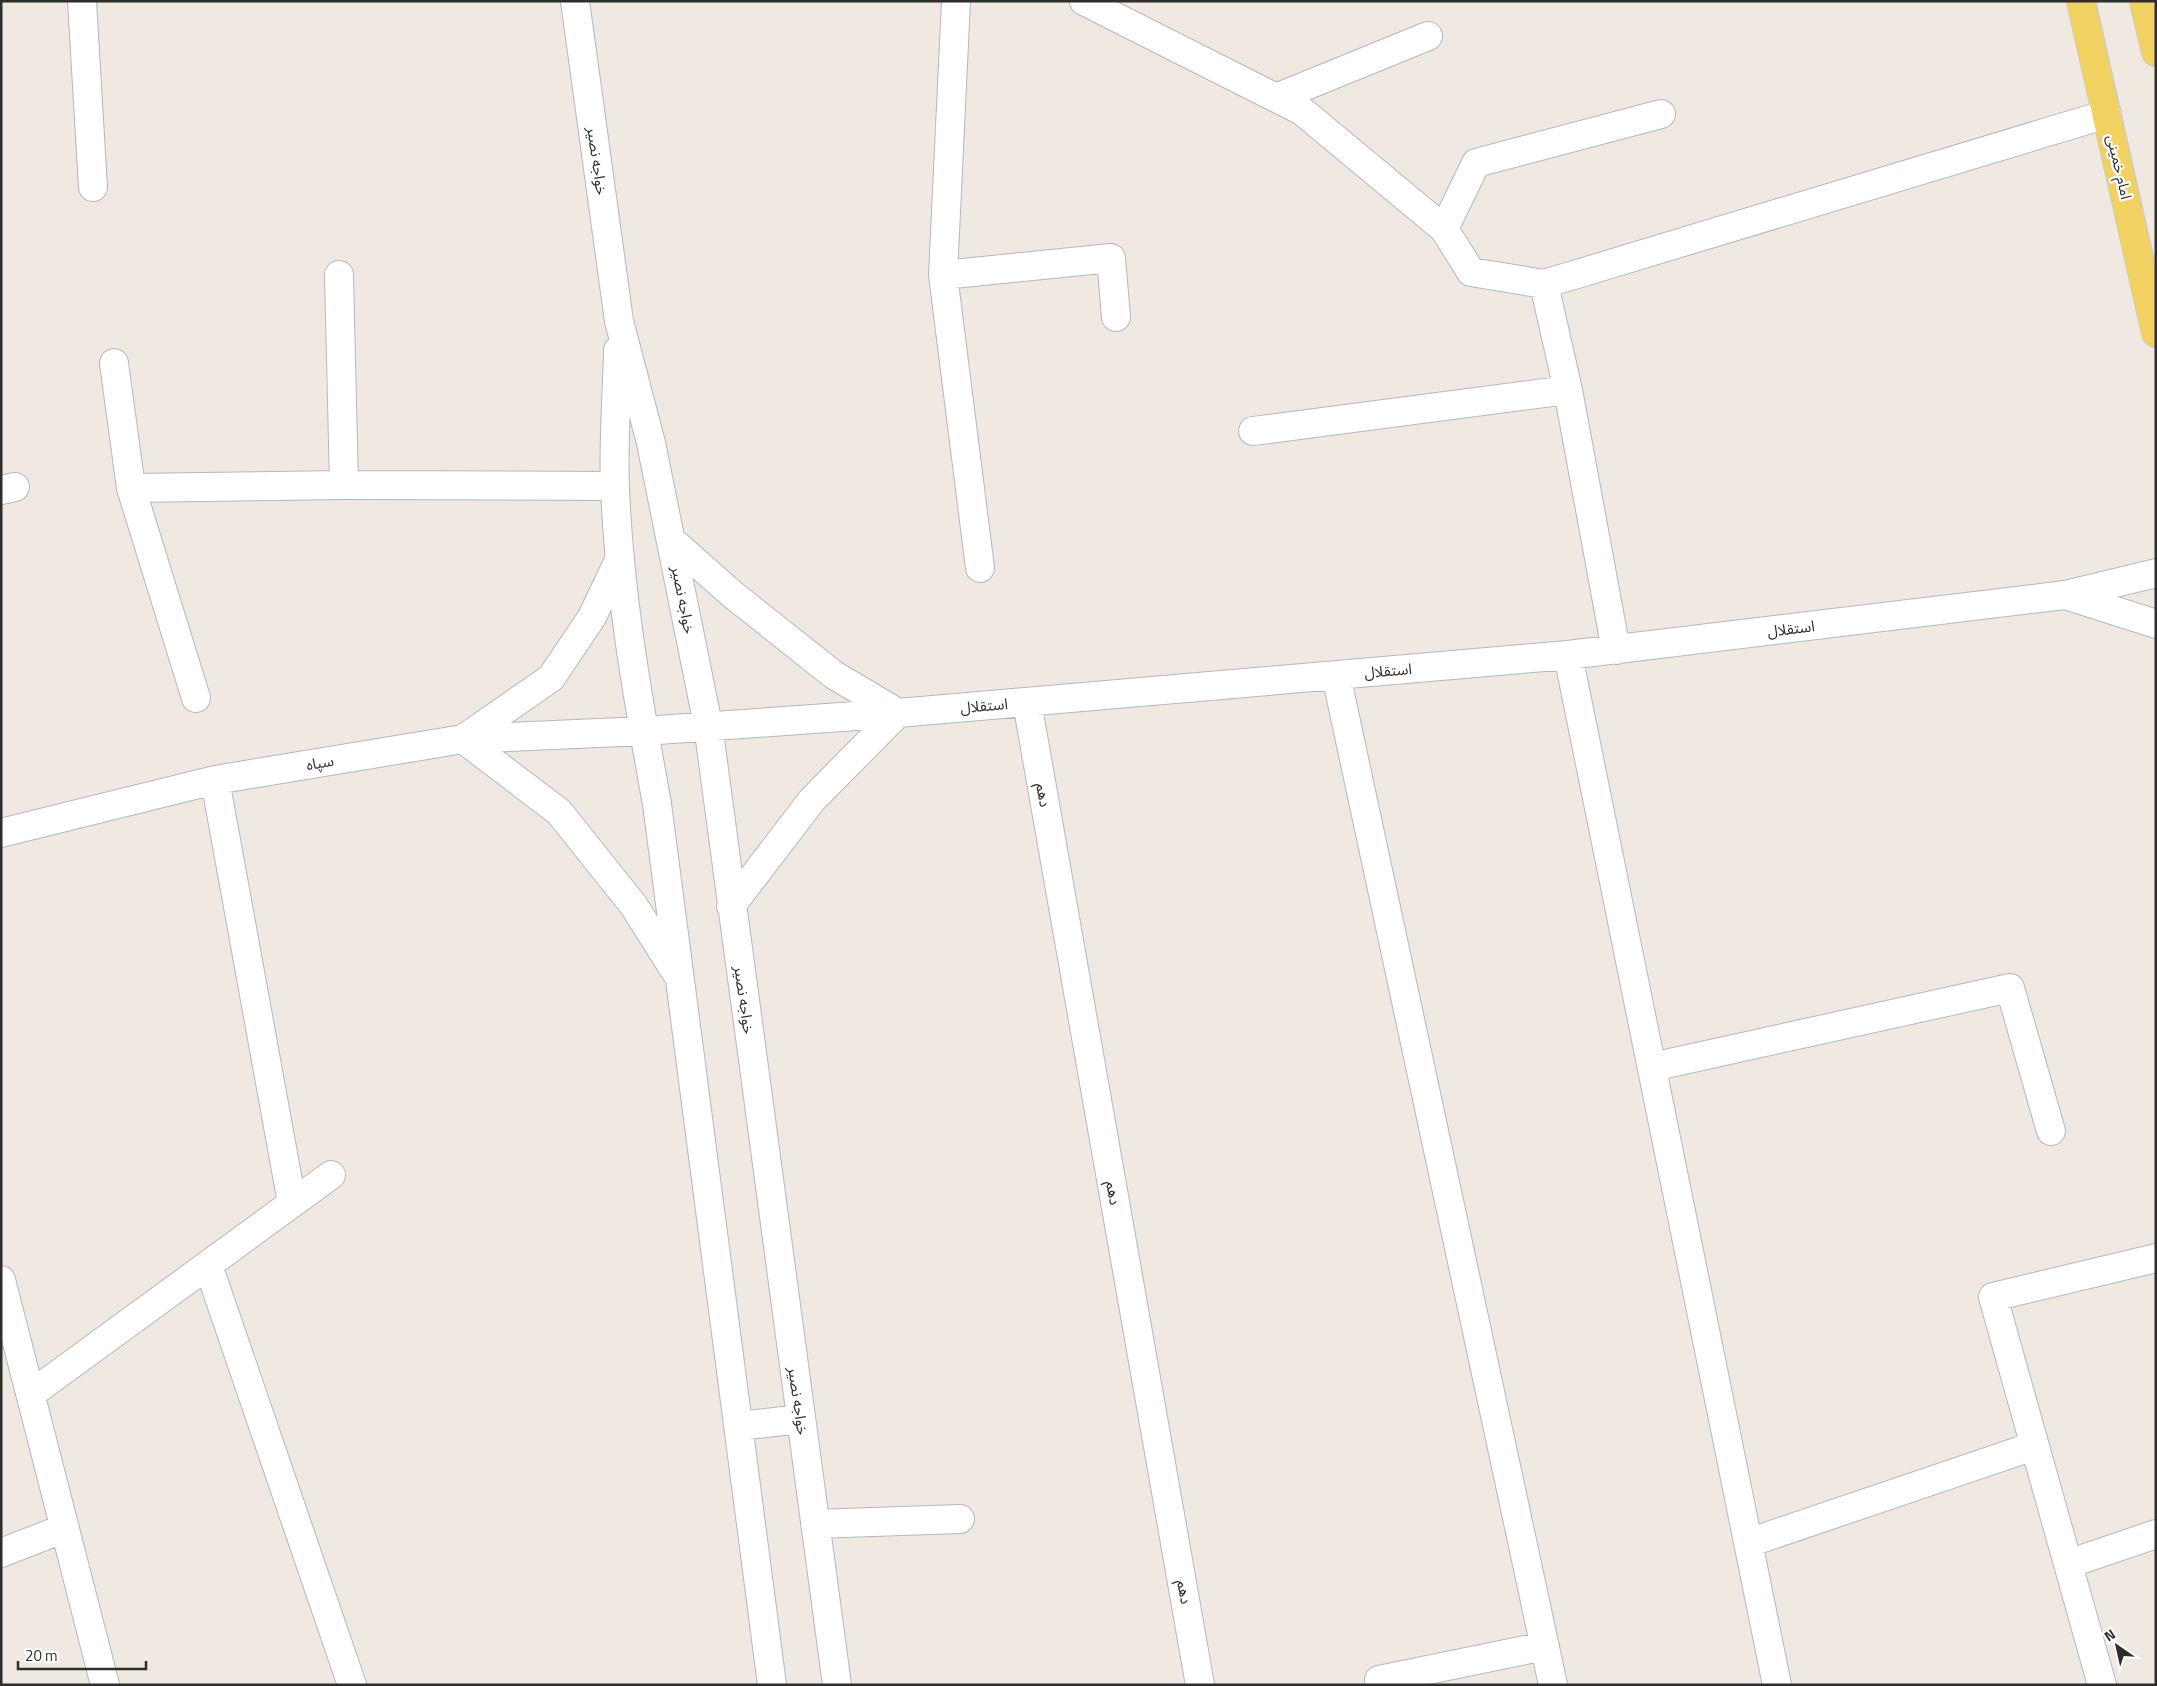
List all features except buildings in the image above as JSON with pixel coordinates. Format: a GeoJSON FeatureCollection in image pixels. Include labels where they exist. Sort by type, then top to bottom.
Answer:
{"type":"FeatureCollection","features":[{"type":"Feature","properties":{"kind":"main road","name":"امام خمینی"},"geometry":{"type":"LineString","coordinates":[[2082,1],[2156,333]]}},
{"type":"Feature","properties":{"kind":"main road"},"geometry":{"type":"LineString","coordinates":[[2144,1],[2156,52]]}},
{"type":"Feature","properties":{"kind":"street"},"geometry":{"type":"LineString","coordinates":[[82,1],[93,187]]}},
{"type":"Feature","properties":{"kind":"street","name":"خواجه نصیر"},"geometry":{"type":"LineString","coordinates":[[575,1],[619,322],[651,443],[708,725],[837,1685]]}},
{"type":"Feature","properties":{"kind":"street"},"geometry":{"type":"LineString","coordinates":[[956,1],[943,275],[980,568]]}},
{"type":"Feature","properties":{"kind":"street"},"geometry":{"type":"LineString","coordinates":[[1084,1],[1302,111],[1444,229],[1471,272],[1544,284],[2107,114]]}},
{"type":"Feature","properties":{"kind":"street"},"geometry":{"type":"LineString","coordinates":[[1276,98],[1428,36]]}},
{"type":"Feature","properties":{"kind":"street"},"geometry":{"type":"LineString","coordinates":[[1444,229],[1476,163],[1662,114]]}},
{"type":"Feature","properties":{"kind":"street"},"geometry":{"type":"LineString","coordinates":[[943,275],[1110,258],[1116,317]]}},
{"type":"Feature","properties":{"kind":"street"},"geometry":{"type":"LineString","coordinates":[[338,275],[344,485]]}},
{"type":"Feature","properties":{"kind":"street"},"geometry":{"type":"LineString","coordinates":[[1544,284],[1568,390],[1616,650]]}},
{"type":"Feature","properties":{"kind":"street","name":"خواجه نصیر"},"geometry":{"type":"LineString","coordinates":[[619,322],[614,486],[620,558],[644,731],[657,804],[772,1685]]}},
{"type":"Feature","properties":{"kind":"street"},"geometry":{"type":"LineString","coordinates":[[114,363],[131,488],[196,698]]}},
{"type":"Feature","properties":{"kind":"street"},"geometry":{"type":"LineString","coordinates":[[1253,431],[1568,390]]}},
{"type":"Feature","properties":{"kind":"street"},"geometry":{"type":"LineString","coordinates":[[131,488],[344,485],[614,486]]}},
{"type":"Feature","properties":{"kind":"street"},"geometry":{"type":"LineString","coordinates":[[671,540],[732,594],[834,675],[898,713],[812,800],[731,906]]}},
{"type":"Feature","properties":{"kind":"street"},"geometry":{"type":"LineString","coordinates":[[620,558],[592,617],[551,678],[463,739],[559,812],[634,906],[680,979]]}},
{"type":"Feature","properties":{"kind":"street","name":"استقلال"},"geometry":{"type":"LineString","coordinates":[[644,731],[898,713],[1616,650],[2066,595],[2156,572]]}},
{"type":"Feature","properties":{"kind":"street"},"geometry":{"type":"LineString","coordinates":[[2066,595],[2156,624]]}},
{"type":"Feature","properties":{"kind":"street"},"geometry":{"type":"LineString","coordinates":[[1568,655],[1777,1685]]}},
{"type":"Feature","properties":{"kind":"street"},"geometry":{"type":"LineString","coordinates":[[1336,675],[1553,1685]]}},
{"type":"Feature","properties":{"kind":"street","name":"دهم"},"geometry":{"type":"LineString","coordinates":[[1027,702],[1200,1685]]}},
{"type":"Feature","properties":{"kind":"street","name":"سپاه"},"geometry":{"type":"LineString","coordinates":[[1,833],[215,780],[463,739],[644,731]]}},
{"type":"Feature","properties":{"kind":"street"},"geometry":{"type":"LineString","coordinates":[[215,780],[292,1202]]}},
{"type":"Feature","properties":{"kind":"street"},"geometry":{"type":"LineString","coordinates":[[1652,1067],[2010,988],[2051,1131]]}},
{"type":"Feature","properties":{"kind":"street"},"geometry":{"type":"LineString","coordinates":[[31,1394],[331,1174]]}},
{"type":"Feature","properties":{"kind":"street"},"geometry":{"type":"LineString","coordinates":[[2102,1685],[1993,1297],[2156,1258]]}},
{"type":"Feature","properties":{"kind":"street"},"geometry":{"type":"LineString","coordinates":[[208,1265],[352,1685]]}},
{"type":"Feature","properties":{"kind":"street"},"geometry":{"type":"LineString","coordinates":[[1,1280],[106,1685]]}},
{"type":"Feature","properties":{"kind":"street"},"geometry":{"type":"LineString","coordinates":[[738,1426],[801,1419]]}},
{"type":"Feature","properties":{"kind":"street"},"geometry":{"type":"LineString","coordinates":[[1748,1543],[2034,1446]]}},
{"type":"Feature","properties":{"kind":"street"},"geometry":{"type":"LineString","coordinates":[[815,1524],[960,1519]]}},
{"type":"Feature","properties":{"kind":"street"},"geometry":{"type":"LineString","coordinates":[[1,1553],[65,1528]]}},
{"type":"Feature","properties":{"kind":"street"},"geometry":{"type":"LineString","coordinates":[[2068,1564],[2156,1534]]}},
{"type":"Feature","properties":{"kind":"street"},"geometry":{"type":"LineString","coordinates":[[1379,1680],[1545,1646]]}}]}
